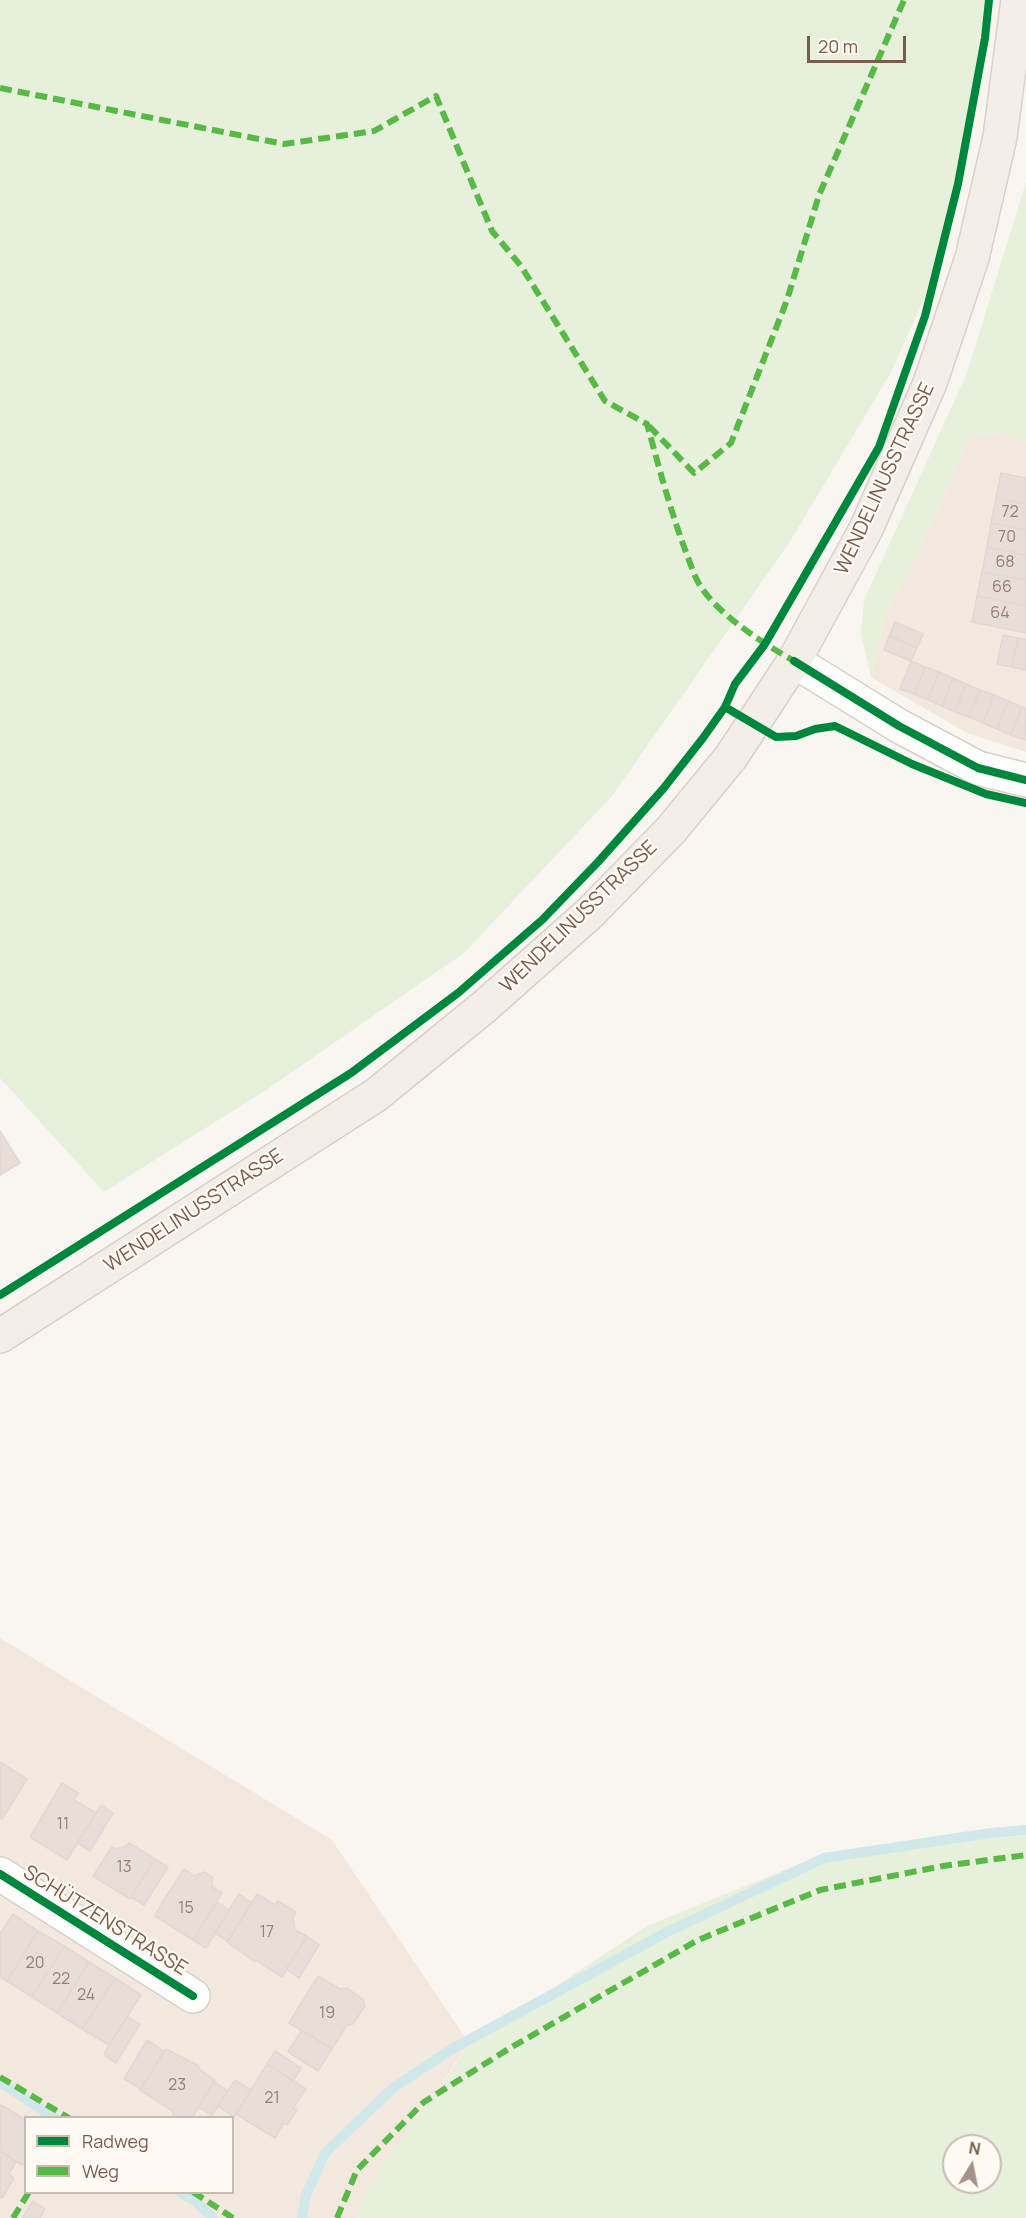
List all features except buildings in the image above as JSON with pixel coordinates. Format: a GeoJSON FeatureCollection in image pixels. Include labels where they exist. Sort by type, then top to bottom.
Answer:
{"type":"FeatureCollection","features":[{"type":"Feature","properties":{"kind":"main road","name":"WENDELINUSSTRASSE"},"geometry":{"type":"LineString","coordinates":[[0,1336],[376,1095],[484,1007],[590,913],[671,830],[730,757],[794,662],[866,529],[930,383],[972,258],[1000,137],[1018,0]]}},
{"type":"Feature","properties":{"kind":"street"},"geometry":{"type":"LineString","coordinates":[[794,662],[898,726],[978,768],[1026,780]]}},
{"type":"Feature","properties":{"kind":"street","name":"SCHÜTZENSTRASSE"},"geometry":{"type":"LineString","coordinates":[[0,1874],[193,1996]]}},
{"type":"Feature","properties":{"kind":"shaded area"},"geometry":{"type":"Polygon","coordinates":[[[1007,434],[1026,443],[1026,752],[967,733],[871,677],[885,614],[915,560],[968,440],[974,435],[1007,434]]]}},
{"type":"Feature","properties":{"kind":"shaded area"},"geometry":{"type":"Polygon","coordinates":[[[0,1638],[332,1840],[469,2043],[361,2202],[357,2218],[0,2218],[0,1638]]]}},
{"type":"Feature","properties":{"kind":"green space"},"geometry":{"type":"Polygon","coordinates":[[[0,0],[988,0],[936,272],[890,374],[789,543],[612,796],[464,953],[266,1090],[104,1192],[0,1078],[0,0]]]}},
{"type":"Feature","properties":{"kind":"green space"},"geometry":{"type":"Polygon","coordinates":[[[1026,182],[1026,443],[1007,434],[974,435],[968,440],[915,560],[885,614],[871,677],[861,633],[864,600],[967,373],[1026,182]]]}},
{"type":"Feature","properties":{"kind":"green space"},"geometry":{"type":"Polygon","coordinates":[[[1026,1835],[1026,2218],[357,2218],[361,2202],[392,2150],[449,2074],[469,2043],[649,1925],[824,1854],[1026,1835]]]}},
{"type":"Feature","properties":{"kind":"waterway"},"geometry":{"type":"LineString","coordinates":[[302,2218],[306,2195],[325,2153],[393,2088],[452,2049],[667,1932],[824,1858],[991,1833],[1026,1830]]}},
{"type":"Feature","properties":{"kind":"waterway"},"geometry":{"type":"LineString","coordinates":[[0,2082],[52,2116]]}},
{"type":"Feature","properties":{"kind":"waterway"},"geometry":{"type":"LineString","coordinates":[[183,2194],[195,2201],[213,2218]]}},
{"type":"Feature","properties":{"kind":"marked path"},"geometry":{"type":"LineString","coordinates":[[649,426],[694,473],[731,443],[787,300],[819,195],[904,0]]}},
{"type":"Feature","properties":{"kind":"marked path"},"geometry":{"type":"LineString","coordinates":[[0,88],[284,144],[374,131],[436,96],[492,231],[521,266],[605,401],[647,424],[675,520],[698,582],[706,594],[728,616],[755,637],[794,661]]}},
{"type":"Feature","properties":{"kind":"marked path"},"geometry":{"type":"LineString","coordinates":[[337,2218],[357,2170],[424,2102],[510,2048],[698,1940],[820,1890],[943,1866],[1026,1855]]}},
{"type":"Feature","properties":{"kind":"marked path"},"geometry":{"type":"LineString","coordinates":[[0,2077],[66,2116]]}},
{"type":"Feature","properties":{"kind":"marked path"},"geometry":{"type":"LineString","coordinates":[[13,2218],[28,2194]]}},
{"type":"Feature","properties":{"kind":"marked path"},"geometry":{"type":"LineString","coordinates":[[196,2194],[233,2218]]}},
{"type":"Feature","properties":{"kind":"cycle path"},"geometry":{"type":"LineString","coordinates":[[0,1295],[351,1073],[458,993],[542,920],[598,862],[663,789],[703,738],[725,707],[735,684],[765,644],[879,447],[925,316],[958,184],[985,38],[989,0]]}},
{"type":"Feature","properties":{"kind":"cycle path"},"geometry":{"type":"LineString","coordinates":[[794,661],[899,726],[978,768],[1026,780]]}},
{"type":"Feature","properties":{"kind":"cycle path"},"geometry":{"type":"LineString","coordinates":[[725,707],[776,737],[796,736],[815,729],[835,726],[912,764],[986,794],[1026,803]]}},
{"type":"Feature","properties":{"kind":"cycle path"},"geometry":{"type":"LineString","coordinates":[[0,1874],[193,1996]]}}]}
